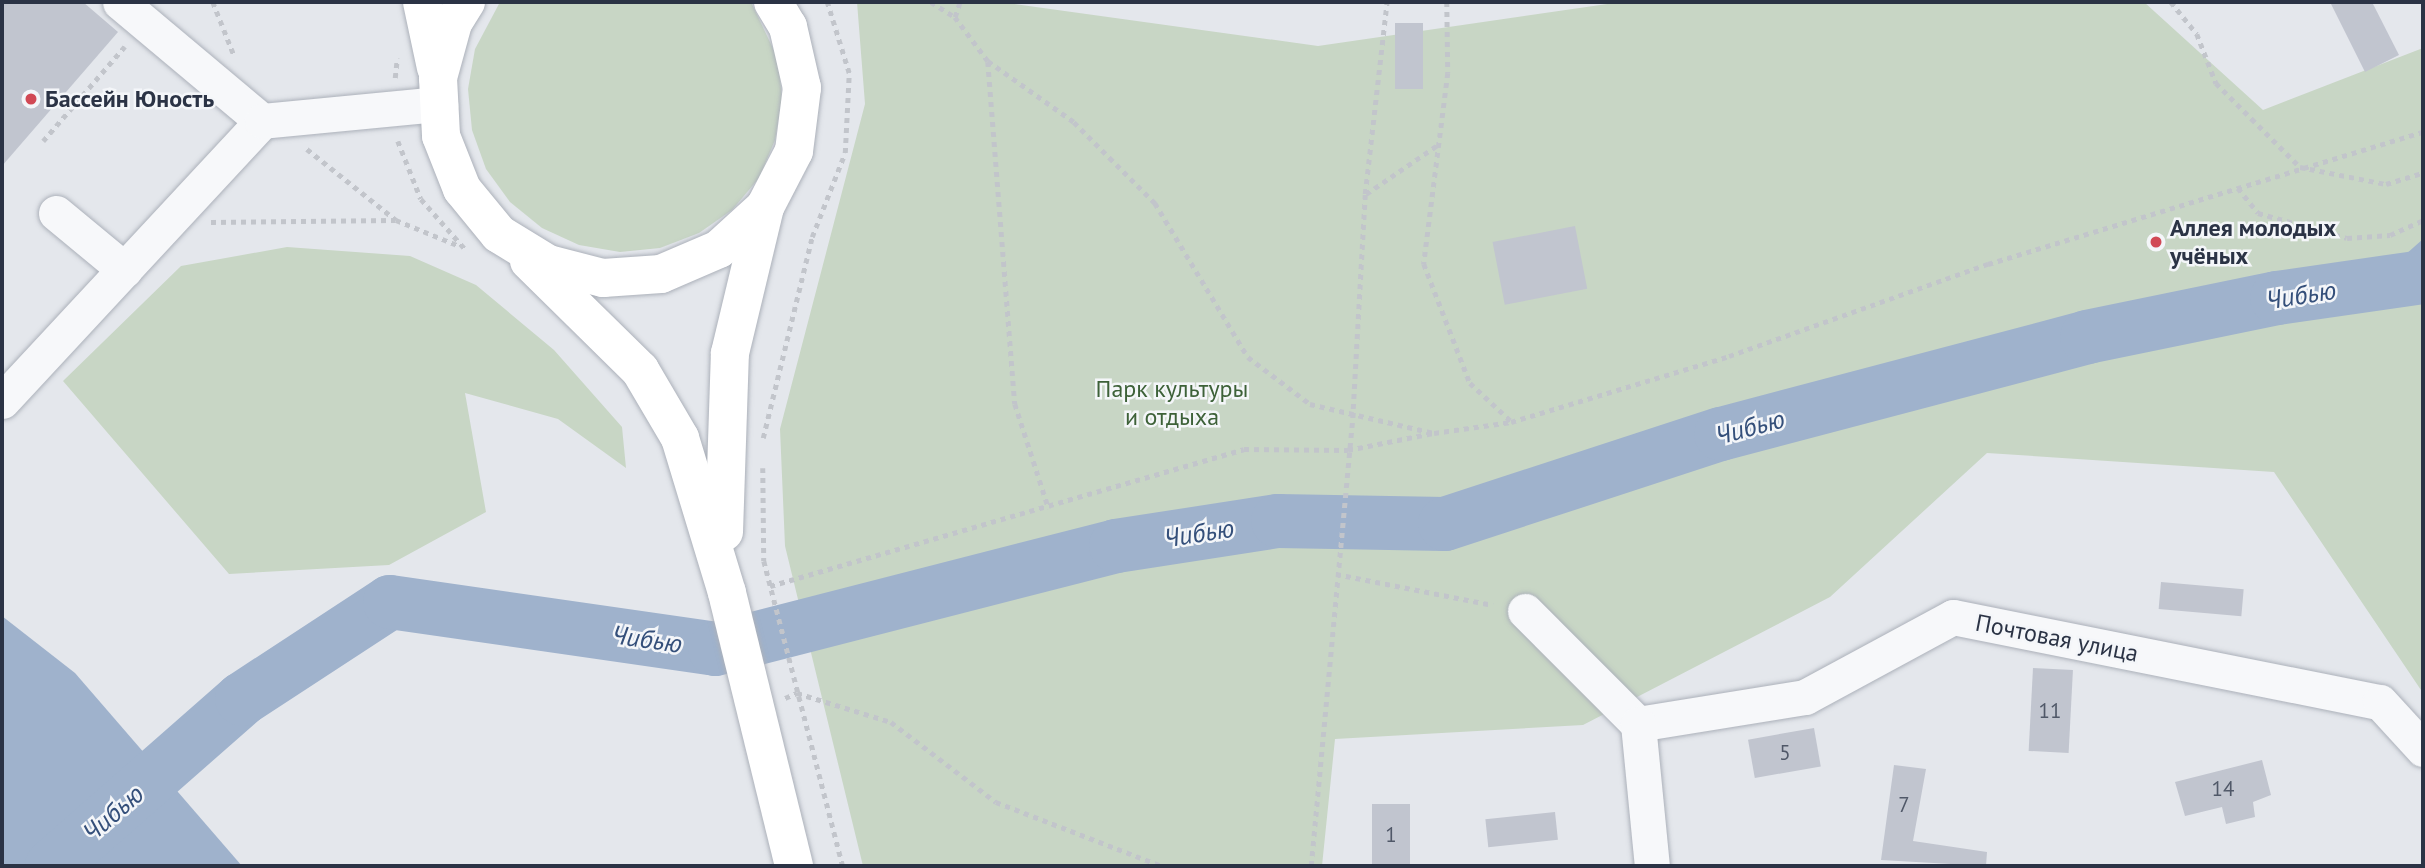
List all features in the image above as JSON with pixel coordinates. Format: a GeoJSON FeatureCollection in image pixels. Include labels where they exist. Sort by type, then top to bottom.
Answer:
{"type":"FeatureCollection","features":[{"type":"Feature","properties":{"kind":"main road"},"geometry":{"type":"LineString","coordinates":[[422,2],[439,91],[441,136],[462,189],[499,234],[622,350],[656,391],[680,438],[727,593],[794,866]]}},
{"type":"Feature","properties":{"kind":"main road"},"geometry":{"type":"LineString","coordinates":[[439,91],[453,23],[466,2]]}},
{"type":"Feature","properties":{"kind":"main road"},"geometry":{"type":"LineString","coordinates":[[727,593],[724,401],[739,304],[765,207],[794,150],[802,88],[789,27],[773,2]]}},
{"type":"Feature","properties":{"kind":"main road"},"geometry":{"type":"LineString","coordinates":[[499,234],[548,264],[570,270],[603,278],[661,274],[719,249],[765,207]]}},
{"type":"Feature","properties":{"kind":"street"},"geometry":{"type":"LineString","coordinates":[[127,8],[262,121]]}},
{"type":"Feature","properties":{"kind":"street"},"geometry":{"type":"LineString","coordinates":[[2,401],[262,121],[439,91]]}},
{"type":"Feature","properties":{"kind":"street"},"geometry":{"type":"LineString","coordinates":[[56,213],[125,270]]}},
{"type":"Feature","properties":{"kind":"street"},"geometry":{"type":"LineString","coordinates":[[1525,611],[1637,724],[1652,866]]}},
{"type":"Feature","properties":{"kind":"street","name":"Почтовая улица"},"geometry":{"type":"LineString","coordinates":[[1637,724],[1805,697],[1953,617],[2380,702],[2423,749]]}},
{"type":"Feature","properties":{"kind":"path"},"geometry":{"type":"LineString","coordinates":[[827,2],[849,73],[845,153],[812,237],[763,439],[769,586],[843,866]]}},
{"type":"Feature","properties":{"kind":"path"},"geometry":{"type":"LineString","coordinates":[[931,2],[956,17],[988,61],[1074,122],[1155,203],[1248,357],[1310,404],[1353,409],[1434,433]]}},
{"type":"Feature","properties":{"kind":"path"},"geometry":{"type":"LineString","coordinates":[[956,17],[960,2]]}},
{"type":"Feature","properties":{"kind":"path"},"geometry":{"type":"LineString","coordinates":[[1311,866],[1353,409],[1365,194],[1387,2]]}},
{"type":"Feature","properties":{"kind":"path"},"geometry":{"type":"LineString","coordinates":[[1447,2],[1448,73],[1424,264],[1470,383],[1511,422]]}},
{"type":"Feature","properties":{"kind":"path"},"geometry":{"type":"LineString","coordinates":[[2171,2],[2197,34],[2216,83],[2300,167],[2386,184],[2423,173]]}},
{"type":"Feature","properties":{"kind":"path"},"geometry":{"type":"LineString","coordinates":[[43,141],[125,47],[127,8]]}},
{"type":"Feature","properties":{"kind":"path"},"geometry":{"type":"LineString","coordinates":[[988,61],[1015,404],[1049,509]]}},
{"type":"Feature","properties":{"kind":"path"},"geometry":{"type":"LineString","coordinates":[[769,586],[1049,509],[1244,449],[1348,450],[1434,433],[1511,422],[2300,167],[2423,132]]}},
{"type":"Feature","properties":{"kind":"path"},"geometry":{"type":"LineString","coordinates":[[1365,194],[1439,144]]}},
{"type":"Feature","properties":{"kind":"path"},"geometry":{"type":"LineString","coordinates":[[2238,188],[2258,212],[2347,239],[2390,235],[2423,220]]}},
{"type":"Feature","properties":{"kind":"path"},"geometry":{"type":"LineString","coordinates":[[171,222],[396,220],[458,245]]}},
{"type":"Feature","properties":{"kind":"path"},"geometry":{"type":"LineString","coordinates":[[1336,574],[1525,611]]}},
{"type":"Feature","properties":{"kind":"path"},"geometry":{"type":"LineString","coordinates":[[797,693],[891,722],[996,802],[1162,866]]}},
{"type":"Feature","properties":{"kind":"green space"},"geometry":{"type":"Polygon","coordinates":[[[500,2],[751,2],[778,59],[782,100],[775,140],[759,178],[732,210],[699,233],[660,248],[620,252],[579,245],[542,228],[510,202],[486,169],[472,130],[468,89],[475,49],[500,2]]]}},
{"type":"Feature","properties":{"kind":"green space","name":"Парк культуры и отдыха"},"geometry":{"type":"Polygon","coordinates":[[[857,2],[1000,2],[1318,46],[1621,2],[2144,2],[2263,110],[2423,48],[2423,693],[2274,472],[1987,453],[1830,597],[1583,725],[1335,739],[1322,866],[863,866],[785,546],[780,429],[865,104],[857,2]]]}},
{"type":"Feature","properties":{"kind":"green space"},"geometry":{"type":"Polygon","coordinates":[[[287,247],[410,256],[476,285],[554,350],[622,427],[626,468],[558,419],[465,393],[486,512],[389,565],[229,574],[63,381],[181,266],[287,247]]]}},
{"type":"Feature","properties":{"kind":"water"},"geometry":{"type":"Polygon","coordinates":[[[2423,239],[2423,297],[2421,297],[2405,255],[2423,239]]]}},
{"type":"Feature","properties":{"kind":"water"},"geometry":{"type":"Polygon","coordinates":[[[2,616],[75,673],[242,866],[2,866],[2,616]]]}},
{"type":"Feature","properties":{"kind":"building","name":"Бассейн Юность"},"geometry":{"type":"Polygon","coordinates":[[[2,2],[83,2],[118,32],[2,166],[2,2]]]}},
{"type":"Feature","properties":{"kind":"building"},"geometry":{"type":"Polygon","coordinates":[[[2330,2],[2372,2],[2399,55],[2365,72],[2330,2]]]}},
{"type":"Feature","properties":{"kind":"building"},"geometry":{"type":"Polygon","coordinates":[[[1395,23],[1423,23],[1423,89],[1395,89],[1395,23]]]}},
{"type":"Feature","properties":{"kind":"building"},"geometry":{"type":"Polygon","coordinates":[[[1575,226],[1587,289],[1505,305],[1493,242],[1575,226]]]}},
{"type":"Feature","properties":{"kind":"building"},"geometry":{"type":"Polygon","coordinates":[[[2161,582],[2244,589],[2241,616],[2159,609],[2161,582]]]}},
{"type":"Feature","properties":{"kind":"building"},"geometry":{"type":"Polygon","coordinates":[[[2033,668],[2073,670],[2069,753],[2029,751],[2033,668]]]}},
{"type":"Feature","properties":{"kind":"building"},"geometry":{"type":"Polygon","coordinates":[[[1814,728],[1821,766],[1755,778],[1748,740],[1814,728]]]}},
{"type":"Feature","properties":{"kind":"building"},"geometry":{"type":"Polygon","coordinates":[[[2262,760],[2271,795],[2253,802],[2255,817],[2226,824],[2222,807],[2185,816],[2175,782],[2262,760]]]}},
{"type":"Feature","properties":{"kind":"building"},"geometry":{"type":"Polygon","coordinates":[[[1894,765],[1926,769],[1913,841],[1987,852],[1986,866],[1881,860],[1894,765]]]}},
{"type":"Feature","properties":{"kind":"building"},"geometry":{"type":"Polygon","coordinates":[[[1372,804],[1410,804],[1410,866],[1372,866],[1372,804]]]}},
{"type":"Feature","properties":{"kind":"building"},"geometry":{"type":"Polygon","coordinates":[[[1555,812],[1558,840],[1488,847],[1485,819],[1555,812]]]}},
{"type":"Feature","properties":{"kind":"waterway","name":"Чибью"},"geometry":{"type":"LineString","coordinates":[[52,866],[242,699],[390,602],[715,649],[1116,546],[1278,521],[1445,524],[1721,434],[2087,337],[2277,298],[2423,277]]}},
{"type":"Feature","properties":{"kind":"place","name":"Бассейн Юность"},"geometry":{"type":"Point","coordinates":[31,99]}},
{"type":"Feature","properties":{"kind":"place","name":"Аллея молодых учёных"},"geometry":{"type":"Point","coordinates":[2156,242]}}]}
